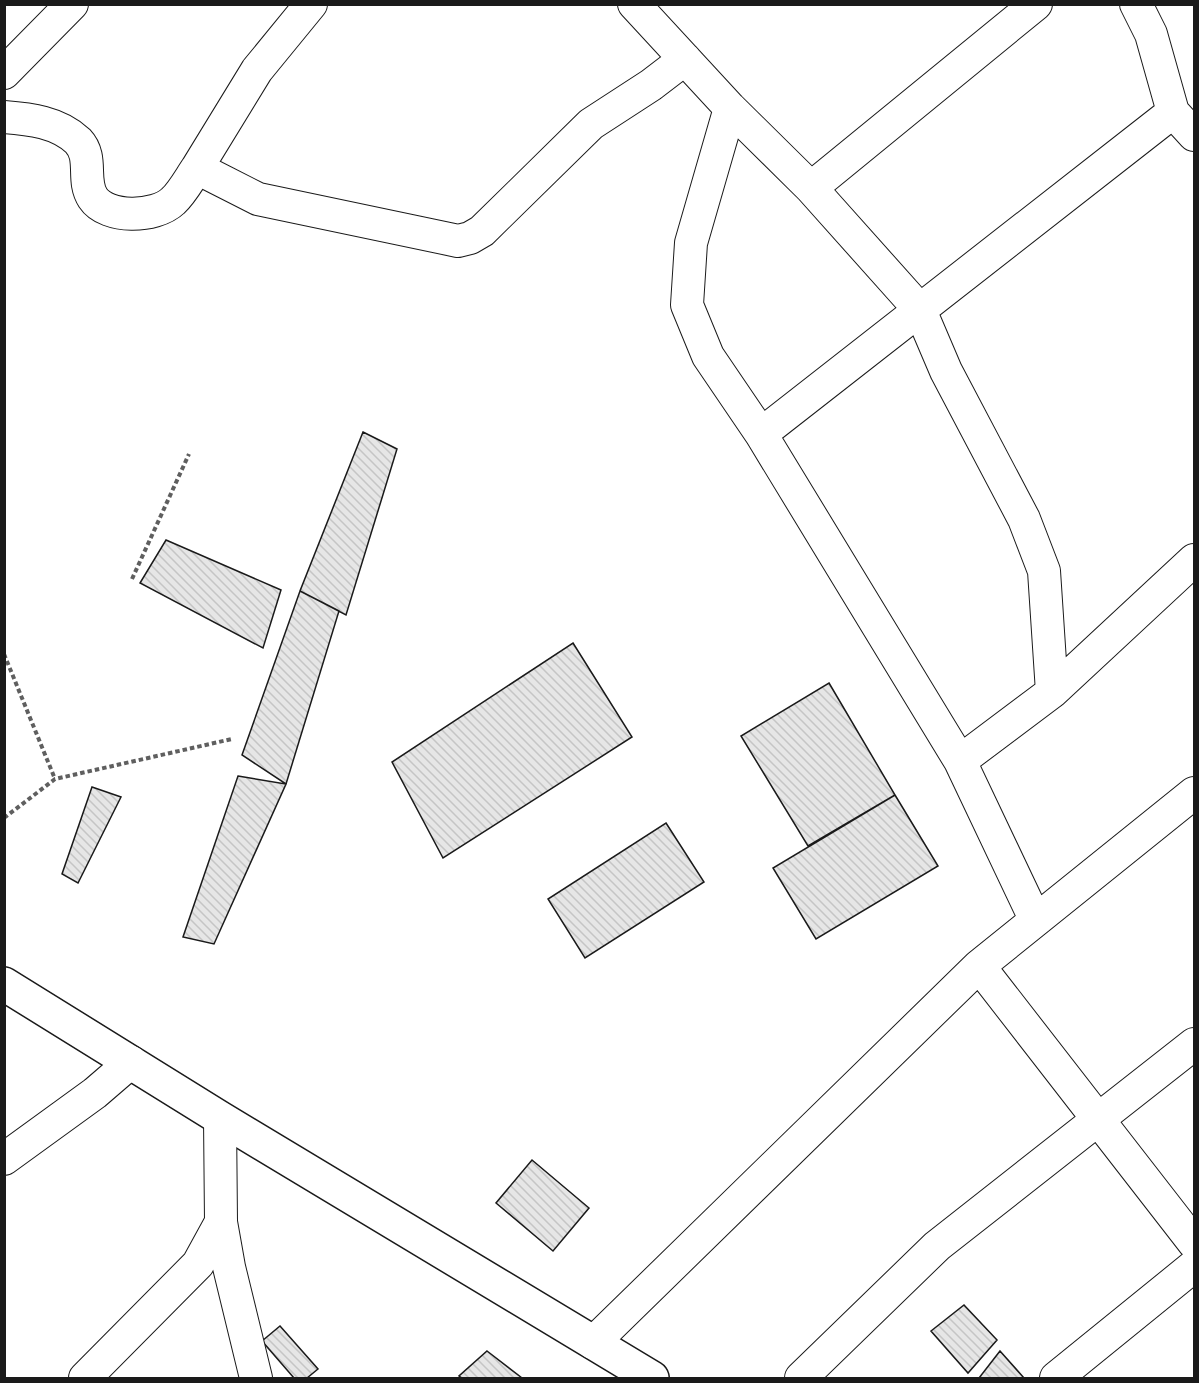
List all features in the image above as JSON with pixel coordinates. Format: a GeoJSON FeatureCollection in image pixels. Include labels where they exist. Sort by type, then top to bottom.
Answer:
{"type":"FeatureCollection","features":[{"type":"Feature","properties":{"kind":"main road"},"geometry":{"type":"LineString","coordinates":[[4,984],[220,1118],[652,1378]]}},
{"type":"Feature","properties":{"kind":"street"},"geometry":{"type":"LineString","coordinates":[[4,73],[72,4]]}},
{"type":"Feature","properties":{"kind":"street"},"geometry":{"type":"LineString","coordinates":[[4,117],[26,118],[60,128],[79,142],[87,157],[87,185],[93,198],[106,210],[117,214],[154,211],[165,207],[173,201],[197,168],[257,70],[311,4]]}},
{"type":"Feature","properties":{"kind":"street"},"geometry":{"type":"LineString","coordinates":[[634,4],[730,108],[811,188],[920,310],[946,370],[1024,519],[1044,571],[1052,692]]}},
{"type":"Feature","properties":{"kind":"street"},"geometry":{"type":"LineString","coordinates":[[811,188],[1036,4]]}},
{"type":"Feature","properties":{"kind":"street"},"geometry":{"type":"LineString","coordinates":[[1136,4],[1151,34],[1173,112],[1194,135]]}},
{"type":"Feature","properties":{"kind":"street"},"geometry":{"type":"LineString","coordinates":[[197,168],[258,199],[458,241],[470,238],[482,231],[591,124],[651,85],[685,59]]}},
{"type":"Feature","properties":{"kind":"street"},"geometry":{"type":"LineString","coordinates":[[730,108],[691,243],[687,305],[708,356],[761,434],[960,760],[1035,919]]}},
{"type":"Feature","properties":{"kind":"street"},"geometry":{"type":"LineString","coordinates":[[761,434],[1173,112]]}},
{"type":"Feature","properties":{"kind":"street"},"geometry":{"type":"LineString","coordinates":[[960,760],[1052,692],[1194,560]]}},
{"type":"Feature","properties":{"kind":"street"},"geometry":{"type":"LineString","coordinates":[[593,1343],[979,966],[1194,793]]}},
{"type":"Feature","properties":{"kind":"street"},"geometry":{"type":"LineString","coordinates":[[979,966],[1194,1243]]}},
{"type":"Feature","properties":{"kind":"street"},"geometry":{"type":"LineString","coordinates":[[801,1378],[937,1246],[1098,1117],[1194,1044]]}},
{"type":"Feature","properties":{"kind":"street"},"geometry":{"type":"LineString","coordinates":[[4,1159],[95,1093],[131,1062]]}},
{"type":"Feature","properties":{"kind":"street"},"geometry":{"type":"LineString","coordinates":[[220,1118],[221,1221],[229,1267],[256,1378]]}},
{"type":"Feature","properties":{"kind":"street"},"geometry":{"type":"LineString","coordinates":[[85,1378],[198,1264],[221,1221]]}},
{"type":"Feature","properties":{"kind":"street"},"geometry":{"type":"LineString","coordinates":[[1056,1378],[1194,1266]]}},
{"type":"Feature","properties":{"kind":"path"},"geometry":{"type":"LineString","coordinates":[[132,579],[189,454]]}},
{"type":"Feature","properties":{"kind":"path"},"geometry":{"type":"LineString","coordinates":[[4,654],[55,779]]}},
{"type":"Feature","properties":{"kind":"path"},"geometry":{"type":"LineString","coordinates":[[4,818],[55,779],[232,739]]}},
{"type":"Feature","properties":{"kind":"building"},"geometry":{"type":"Polygon","coordinates":[[[363,432],[397,449],[346,615],[300,591],[363,432]]]}},
{"type":"Feature","properties":{"kind":"building"},"geometry":{"type":"Polygon","coordinates":[[[166,540],[281,590],[263,648],[140,583],[166,540]]]}},
{"type":"Feature","properties":{"kind":"building"},"geometry":{"type":"Polygon","coordinates":[[[300,591],[339,611],[286,784],[242,755],[300,591]]]}},
{"type":"Feature","properties":{"kind":"building"},"geometry":{"type":"Polygon","coordinates":[[[573,643],[632,737],[443,858],[392,762],[573,643]]]}},
{"type":"Feature","properties":{"kind":"building"},"geometry":{"type":"Polygon","coordinates":[[[829,683],[895,795],[808,846],[741,736],[829,683]]]}},
{"type":"Feature","properties":{"kind":"building"},"geometry":{"type":"Polygon","coordinates":[[[238,776],[286,784],[214,944],[183,937],[238,776]]]}},
{"type":"Feature","properties":{"kind":"building"},"geometry":{"type":"Polygon","coordinates":[[[92,787],[121,797],[78,883],[62,874],[92,787]]]}},
{"type":"Feature","properties":{"kind":"building"},"geometry":{"type":"Polygon","coordinates":[[[895,795],[938,866],[816,939],[773,868],[895,795]]]}},
{"type":"Feature","properties":{"kind":"building"},"geometry":{"type":"Polygon","coordinates":[[[666,823],[704,882],[585,958],[548,899],[666,823]]]}},
{"type":"Feature","properties":{"kind":"building"},"geometry":{"type":"Polygon","coordinates":[[[532,1160],[589,1208],[553,1251],[496,1203],[532,1160]]]}},
{"type":"Feature","properties":{"kind":"building"},"geometry":{"type":"Polygon","coordinates":[[[964,1305],[997,1340],[968,1373],[931,1331],[964,1305]]]}},
{"type":"Feature","properties":{"kind":"building"},"geometry":{"type":"Polygon","coordinates":[[[280,1326],[318,1369],[307,1378],[294,1378],[262,1341],[280,1326]]]}},
{"type":"Feature","properties":{"kind":"building"},"geometry":{"type":"Polygon","coordinates":[[[487,1351],[522,1378],[462,1378],[459,1376],[487,1351]]]}},
{"type":"Feature","properties":{"kind":"building"},"geometry":{"type":"Polygon","coordinates":[[[1000,1351],[1024,1378],[979,1378],[1000,1351]]]}}]}
